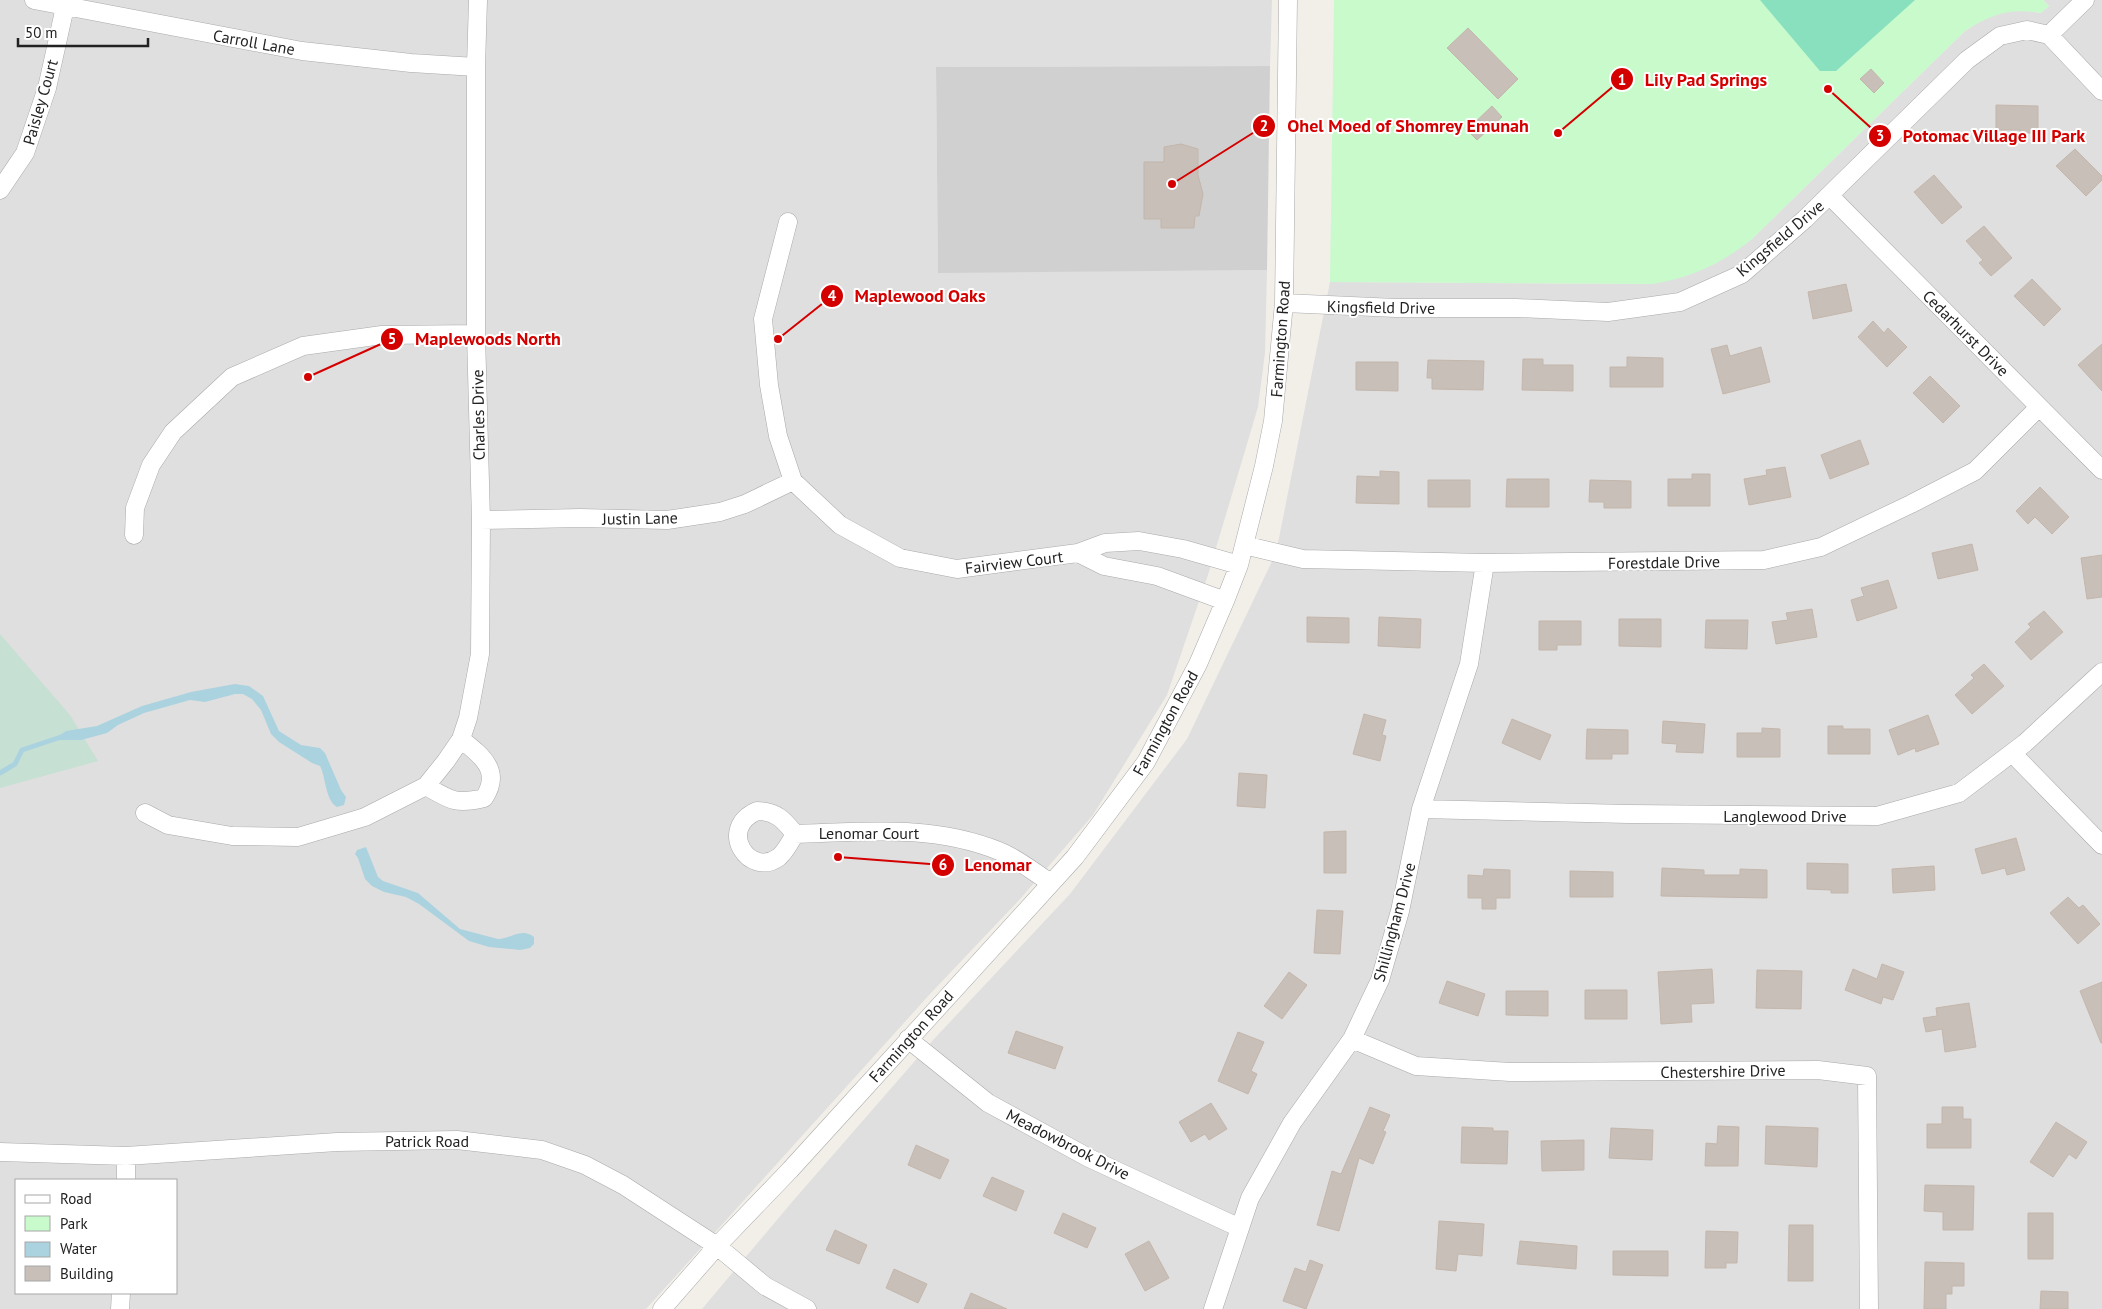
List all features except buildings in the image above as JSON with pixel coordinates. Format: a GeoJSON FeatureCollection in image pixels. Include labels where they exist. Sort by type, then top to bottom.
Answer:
{"type":"FeatureCollection","features":[{"type":"Feature","properties":{"kind":"street","name":"Carroll Lane"},"geometry":{"type":"LineString","coordinates":[[34,0],[302,50],[412,63],[476,67]]}},
{"type":"Feature","properties":{"kind":"street","name":"Charles Drive"},"geometry":{"type":"LineString","coordinates":[[145,813],[168,825],[232,836],[298,837],[365,817],[426,786],[461,739],[468,718],[480,654],[481,520],[476,334],[476,67],[478,0]]}},
{"type":"Feature","properties":{"kind":"street","name":"Farmington Road"},"geometry":{"type":"LineString","coordinates":[[662,1309],[717,1246],[790,1170],[1075,857],[1146,762],[1198,664],[1239,565],[1273,421],[1284,303],[1288,0]]}},
{"type":"Feature","properties":{"kind":"street"},"geometry":{"type":"LineString","coordinates":[[2085,0],[2049,35],[2102,91]]}},
{"type":"Feature","properties":{"kind":"street","name":"Paisley Court"},"geometry":{"type":"LineString","coordinates":[[0,190],[25,153],[47,88],[65,7]]}},
{"type":"Feature","properties":{"kind":"street","name":"Kingsfield Drive"},"geometry":{"type":"LineString","coordinates":[[1284,303],[1396,308],[1516,308],[1608,312],[1680,302],[1742,274],[1830,196],[1973,56],[2000,36],[2027,30],[2049,35]]}},
{"type":"Feature","properties":{"kind":"street","name":"Cedarhurst Drive"},"geometry":{"type":"LineString","coordinates":[[1830,196],[2102,470]]}},
{"type":"Feature","properties":{"kind":"street"},"geometry":{"type":"LineString","coordinates":[[788,222],[763,318],[769,385],[776,427],[793,481]]}},
{"type":"Feature","properties":{"kind":"street"},"geometry":{"type":"LineString","coordinates":[[134,536],[136,508],[151,465],[173,432],[232,377],[303,346],[382,335],[476,334]]}},
{"type":"Feature","properties":{"kind":"street","name":"Forestdale Drive"},"geometry":{"type":"LineString","coordinates":[[1244,545],[1303,559],[1485,563],[1764,560],[1821,547],[1975,471],[2039,407]]}},
{"type":"Feature","properties":{"kind":"street","name":"Justin Lane"},"geometry":{"type":"LineString","coordinates":[[481,520],[580,518],[667,520],[746,504],[793,481]]}},
{"type":"Feature","properties":{"kind":"street","name":"Fairview Court"},"geometry":{"type":"LineString","coordinates":[[793,481],[840,524],[900,558],[958,569],[1078,553],[1105,543],[1139,541],[1183,549],[1239,565]]}},
{"type":"Feature","properties":{"kind":"street","name":"Fairview Court"},"geometry":{"type":"LineString","coordinates":[[1078,553],[1104,566],[1157,576],[1225,601]]}},
{"type":"Feature","properties":{"kind":"street","name":"Shillingham Drive"},"geometry":{"type":"LineString","coordinates":[[1213,1309],[1250,1198],[1292,1123],[1352,1039],[1380,980],[1400,911],[1421,809],[1470,664],[1485,563]]}},
{"type":"Feature","properties":{"kind":"street","name":"Langlewood Drive"},"geometry":{"type":"LineString","coordinates":[[1421,809],[1628,814],[1877,816],[1959,793],[2012,754],[2102,672]]}},
{"type":"Feature","properties":{"kind":"street"},"geometry":{"type":"LineString","coordinates":[[426,786],[452,800],[463,803],[484,798],[492,786],[490,769],[475,750],[461,739]]}},
{"type":"Feature","properties":{"kind":"street"},"geometry":{"type":"LineString","coordinates":[[2012,754],[2102,845]]}},
{"type":"Feature","properties":{"kind":"street","name":"Lenomar Court"},"geometry":{"type":"LineString","coordinates":[[795,834],[900,830],[956,836],[1001,852],[1051,883]]}},
{"type":"Feature","properties":{"kind":"street","name":"Meadowbrook Drive"},"geometry":{"type":"LineString","coordinates":[[908,1039],[988,1103],[1089,1158],[1240,1228]]}},
{"type":"Feature","properties":{"kind":"street","name":"Chestershire Drive"},"geometry":{"type":"LineString","coordinates":[[1352,1039],[1416,1066],[1520,1072],[1818,1070],[1867,1076],[1869,1309]]}},
{"type":"Feature","properties":{"kind":"street","name":"Patrick Road"},"geometry":{"type":"LineString","coordinates":[[0,1152],[126,1156],[337,1142],[448,1140],[542,1150],[585,1165],[623,1185],[717,1246],[764,1286],[808,1309]]}},
{"type":"Feature","properties":{"kind":"street"},"geometry":{"type":"LineString","coordinates":[[126,1156],[126,1179]]}},
{"type":"Feature","properties":{"kind":"street"},"geometry":{"type":"LineString","coordinates":[[120,1309],[121,1294]]}},
{"type":"Feature","properties":{"kind":"shaded area"},"geometry":{"type":"Polygon","coordinates":[[[0,0],[1272,0],[1270,66],[936,67],[938,272],[1267,270],[1265,353],[1258,407],[1208,575],[1167,695],[1093,815],[1021,898],[930,994],[646,1309],[0,1309],[0,0]]]}},
{"type":"Feature","properties":{"kind":"shaded area"},"geometry":{"type":"Polygon","coordinates":[[[2043,0],[2102,0],[2102,1309],[702,1309],[934,1039],[1070,894],[1187,739],[1276,553],[1330,282],[1653,284],[1752,239],[1965,31],[1985,18],[2000,13],[2021,10],[2041,13],[2049,6],[2043,0]]]}},
{"type":"Feature","properties":{"kind":"shaded area"},"geometry":{"type":"Polygon","coordinates":[[[1270,66],[1267,270],[938,273],[936,67],[1270,66]]]}},
{"type":"Feature","properties":{"kind":"green space"},"geometry":{"type":"Polygon","coordinates":[[[1334,0],[2043,0],[2049,6],[2041,13],[2019,11],[2001,14],[1984,20],[1965,31],[1752,239],[1729,256],[1681,278],[1653,284],[1330,282],[1334,0]]]}},
{"type":"Feature","properties":{"kind":"green space"},"geometry":{"type":"Polygon","coordinates":[[[1760,0],[1915,0],[1836,71],[1820,71],[1760,0]]]}},
{"type":"Feature","properties":{"kind":"green space"},"geometry":{"type":"Polygon","coordinates":[[[0,634],[70,715],[98,761],[0,788],[0,634]]]}},
{"type":"Feature","properties":{"kind":"water"},"geometry":{"type":"Polygon","coordinates":[[[235,684],[249,686],[263,696],[279,731],[301,745],[320,748],[325,753],[346,797],[344,805],[337,807],[333,804],[320,766],[279,742],[271,734],[261,710],[252,699],[243,694],[235,694],[205,702],[190,700],[144,713],[118,725],[107,733],[81,740],[60,740],[56,738],[66,731],[97,726],[142,706],[191,692],[235,684]]]}},
{"type":"Feature","properties":{"kind":"water"},"geometry":{"type":"Polygon","coordinates":[[[366,847],[378,877],[383,881],[418,893],[460,929],[498,939],[525,933],[534,937],[534,944],[530,948],[520,950],[489,947],[469,941],[419,904],[406,897],[384,892],[372,886],[365,879],[355,854],[357,850],[366,847]]]}},
{"type":"Feature","properties":{"kind":"waterway"},"geometry":{"type":"LineString","coordinates":[[0,773],[15,764],[22,750],[61,737]]}},
{"type":"Feature","properties":{"kind":"place","name":"Potomac Village III Park"},"geometry":{"type":"Point","coordinates":[1828,89]}},
{"type":"Feature","properties":{"kind":"place","name":"Lily Pad Springs"},"geometry":{"type":"Point","coordinates":[1558,133]}},
{"type":"Feature","properties":{"kind":"place","name":"Ohel Moed of Shomrey Emunah"},"geometry":{"type":"Point","coordinates":[1172,184]}},
{"type":"Feature","properties":{"kind":"place","name":"Maplewood Oaks"},"geometry":{"type":"Point","coordinates":[778,339]}},
{"type":"Feature","properties":{"kind":"place","name":"Maplewoods North"},"geometry":{"type":"Point","coordinates":[308,377]}},
{"type":"Feature","properties":{"kind":"place","name":"Lenomar"},"geometry":{"type":"Point","coordinates":[838,857]}}]}
